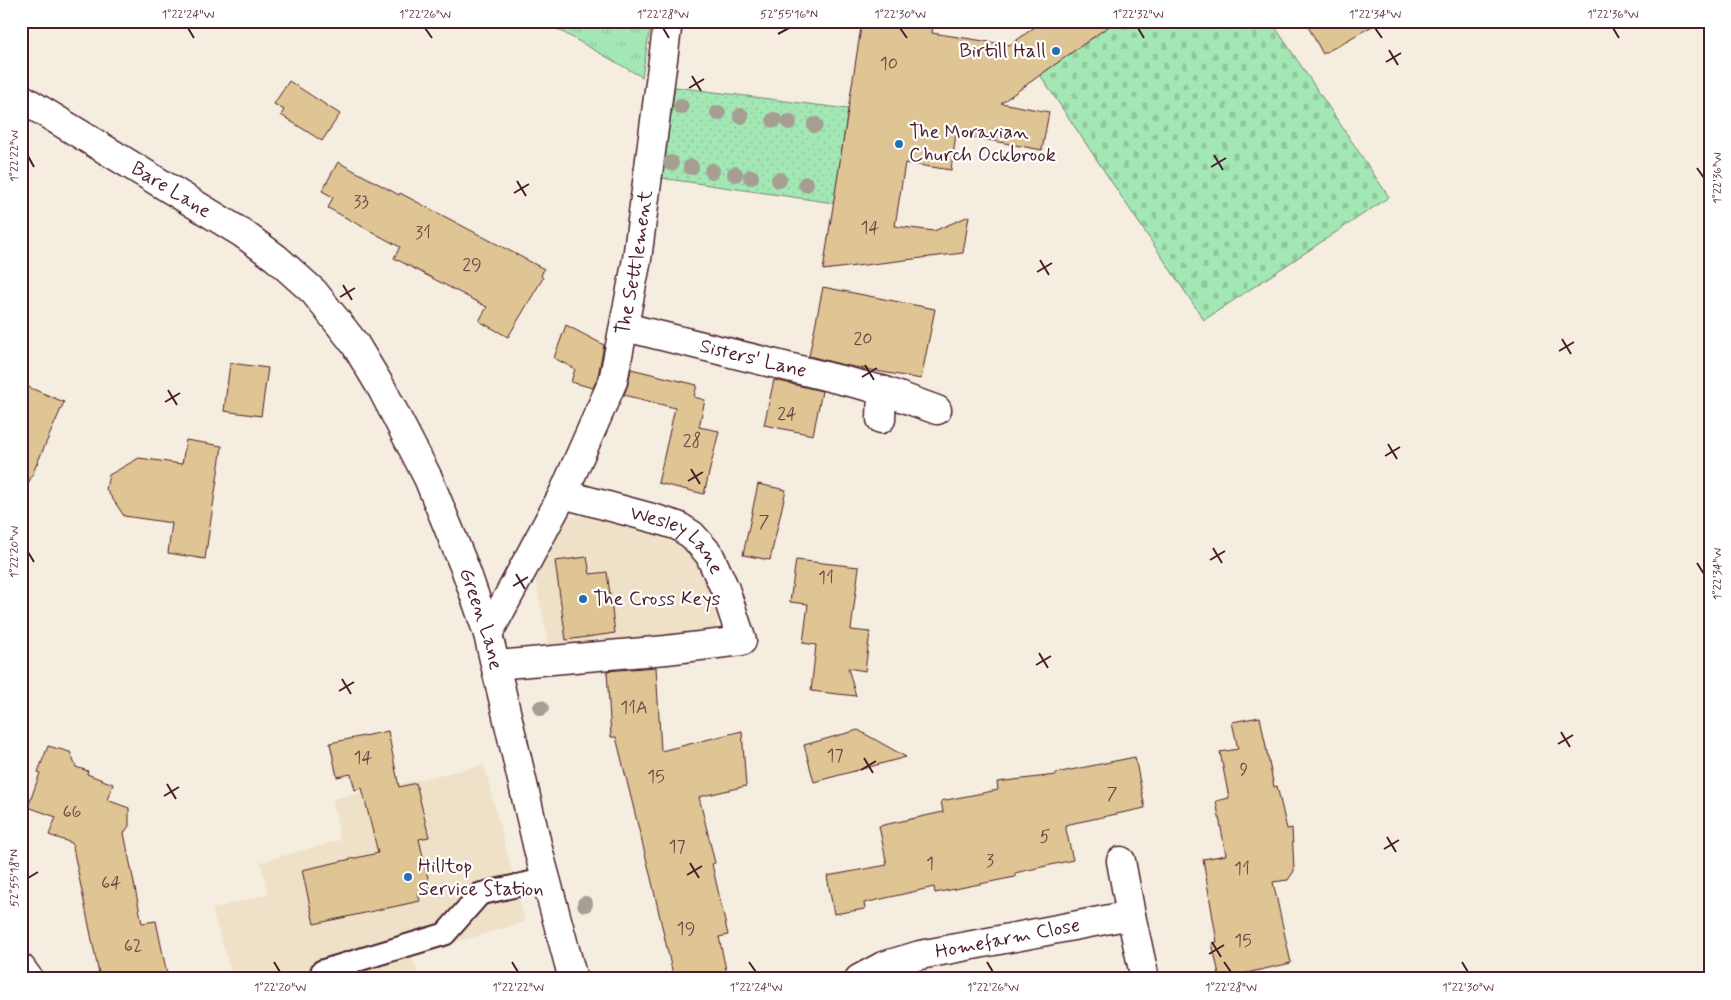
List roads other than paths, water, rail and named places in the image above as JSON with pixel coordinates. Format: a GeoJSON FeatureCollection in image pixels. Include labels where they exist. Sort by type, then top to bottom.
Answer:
{"type":"FeatureCollection","features":[{"type":"Feature","properties":{"kind":"street","name":"The Settlement"},"geometry":{"type":"LineString","coordinates":[[563,494],[614,381],[637,259],[668,21]]}},
{"type":"Feature","properties":{"kind":"street","name":"Bare Lane"},"geometry":{"type":"LineString","coordinates":[[21,98],[242,233],[276,258],[314,292]]}},
{"type":"Feature","properties":{"kind":"street","name":"Green Lane"},"geometry":{"type":"LineString","coordinates":[[314,292],[355,344],[382,389],[428,478],[466,570],[488,634],[546,880],[573,979]]}},
{"type":"Feature","properties":{"kind":"street","name":"Sisters' Lane"},"geometry":{"type":"LineString","coordinates":[[625,327],[882,390],[937,410]]}},
{"type":"Feature","properties":{"kind":"street"},"geometry":{"type":"LineString","coordinates":[[881,419],[882,390]]}},
{"type":"Feature","properties":{"kind":"street"},"geometry":{"type":"LineString","coordinates":[[488,634],[563,494]]}},
{"type":"Feature","properties":{"kind":"street","name":"Wesley Lane"},"geometry":{"type":"LineString","coordinates":[[496,665],[666,650],[742,641],[725,590],[709,554],[692,535],[678,526],[656,519],[563,494]]}},
{"type":"Feature","properties":{"kind":"street"},"geometry":{"type":"LineString","coordinates":[[1121,861],[1146,979]]}},
{"type":"Feature","properties":{"kind":"street","name":"Homefarm Close"},"geometry":{"type":"LineString","coordinates":[[859,979],[883,966],[920,954],[1131,915]]}},
{"type":"Feature","properties":{"kind":"street"},"geometry":{"type":"LineString","coordinates":[[21,968],[29,979]]}},
{"type":"Feature","properties":{"kind":"lane"},"geometry":{"type":"LineString","coordinates":[[322,971],[445,934],[480,894],[546,880]]}},
{"type":"Feature","properties":{"kind":"place","name":"Birtill Hall"},"geometry":{"type":"Point","coordinates":[1056,51]}},
{"type":"Feature","properties":{"kind":"place","name":"The Moravian Church Ockbrook"},"geometry":{"type":"Point","coordinates":[899,144]}},
{"type":"Feature","properties":{"kind":"place","name":"The Cross Keys"},"geometry":{"type":"Point","coordinates":[583,599]}},
{"type":"Feature","properties":{"kind":"place","name":"Hilltop Service Station"},"geometry":{"type":"Point","coordinates":[408,877]}}]}
